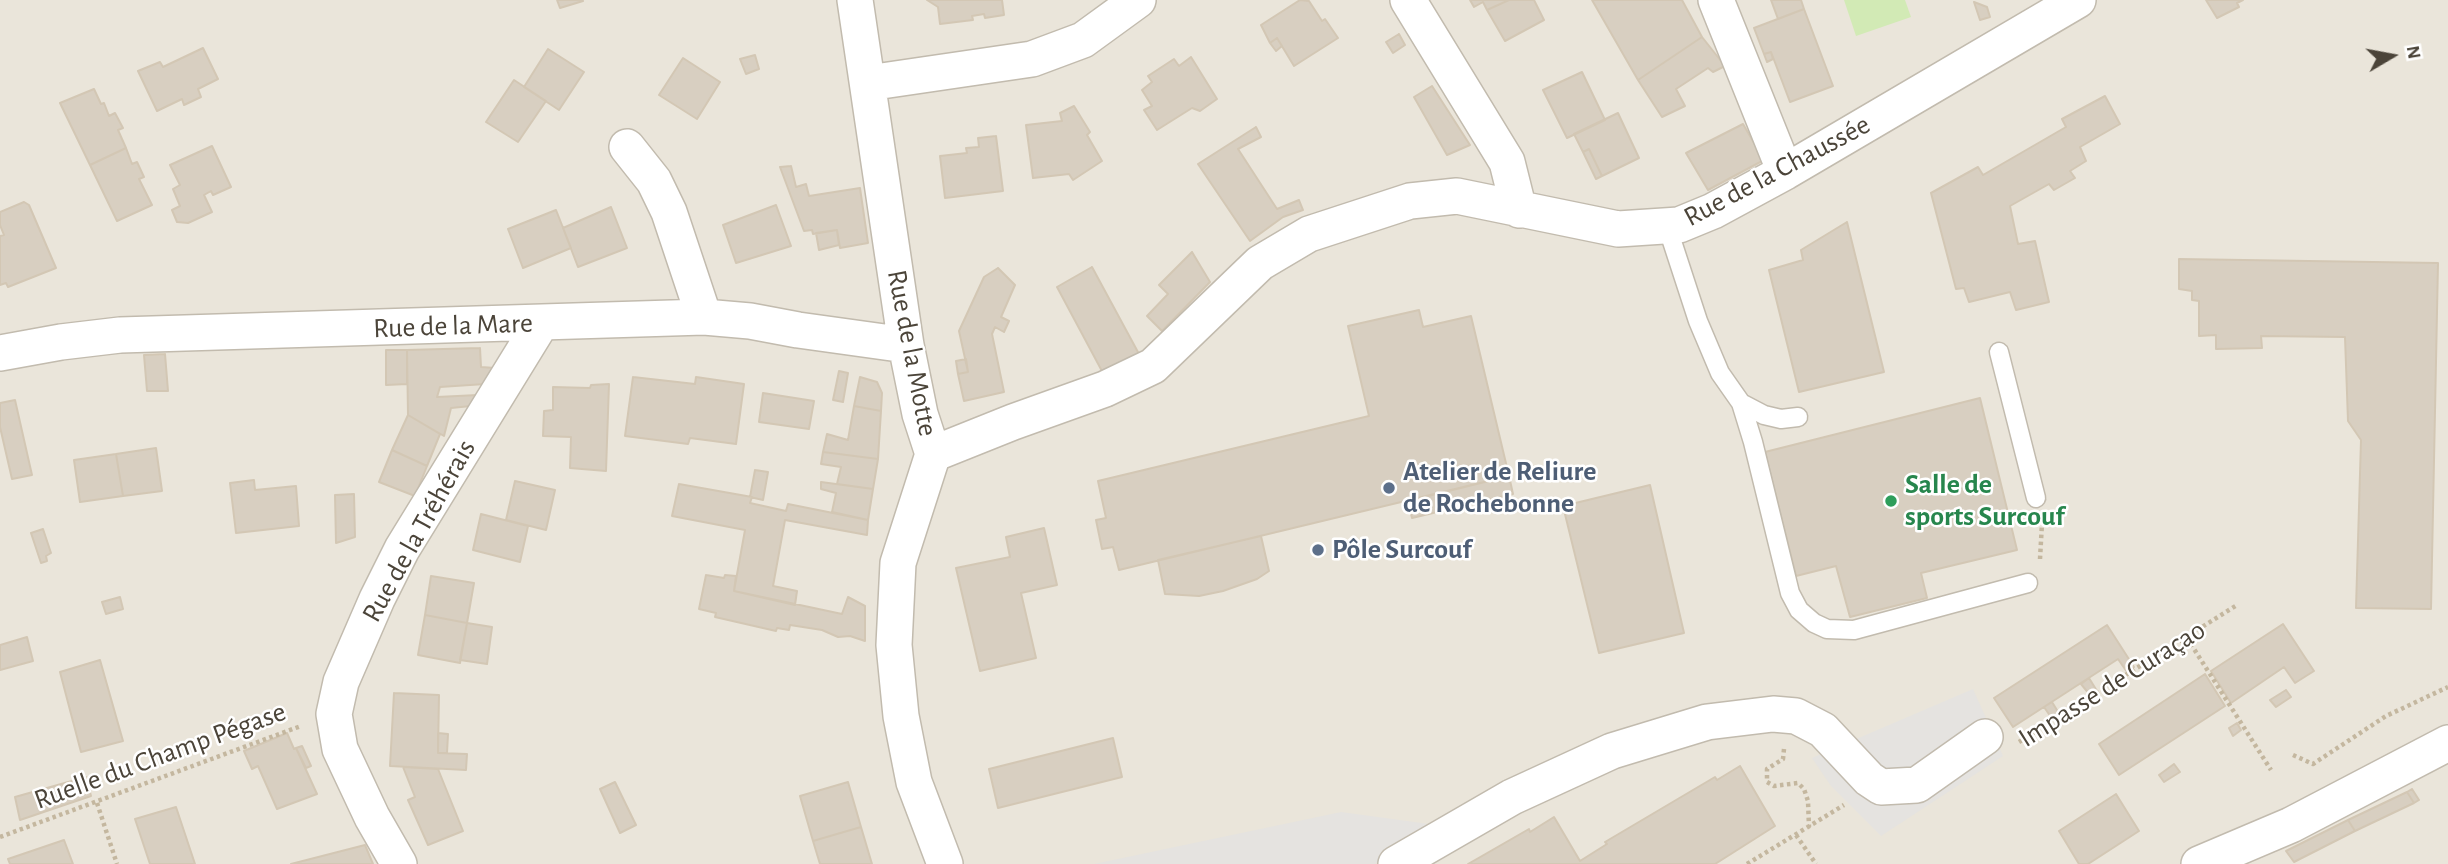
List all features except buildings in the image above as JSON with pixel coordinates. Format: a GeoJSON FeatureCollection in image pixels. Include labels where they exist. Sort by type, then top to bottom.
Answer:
{"type":"FeatureCollection","features":[{"type":"Feature","properties":{"kind":"street","name":"Rue de la Motte"},"geometry":{"type":"LineString","coordinates":[[855,0],[905,345],[920,414],[933,454],[898,563],[894,645],[901,716],[914,782],[945,864]]}},
{"type":"Feature","properties":{"kind":"street"},"geometry":{"type":"LineString","coordinates":[[868,83],[1032,59],[1083,40],[1138,0]]}},
{"type":"Feature","properties":{"kind":"street"},"geometry":{"type":"LineString","coordinates":[[1408,0],[1507,162],[1519,210]]}},
{"type":"Feature","properties":{"kind":"street"},"geometry":{"type":"LineString","coordinates":[[1716,0],[1785,172]]}},
{"type":"Feature","properties":{"kind":"street","name":"Rue de la Chaussée"},"geometry":{"type":"LineString","coordinates":[[933,454],[1105,389],[1153,366],[1260,262],[1309,234],[1410,201],[1457,196],[1618,229],[1679,225],[1713,211],[1785,172],[2078,0]]}},
{"type":"Feature","properties":{"kind":"street"},"geometry":{"type":"LineString","coordinates":[[627,146],[654,181],[669,212],[704,317]]}},
{"type":"Feature","properties":{"kind":"street","name":"Rue de la Mare"},"geometry":{"type":"LineString","coordinates":[[0,353],[120,335],[704,317],[750,321],[905,345]]}},
{"type":"Feature","properties":{"kind":"street","name":"Rue de la Tréhérais"},"geometry":{"type":"LineString","coordinates":[[399,864],[372,817],[340,749],[334,714],[341,682],[402,549],[541,323]]}},
{"type":"Feature","properties":{"kind":"street"},"geometry":{"type":"LineString","coordinates":[[1395,864],[1512,797],[1612,751],[1707,722],[1763,715],[1796,716],[1823,730],[1868,779]]}},
{"type":"Feature","properties":{"kind":"street","name":"Impasse de Curaçao"},"geometry":{"type":"LineString","coordinates":[[1868,779],[1881,787],[1917,785],[1985,737]]}},
{"type":"Feature","properties":{"kind":"street"},"geometry":{"type":"LineString","coordinates":[[2199,864],[2291,825],[2448,743]]}},
{"type":"Feature","properties":{"kind":"lane"},"geometry":{"type":"LineString","coordinates":[[1667,226],[1698,321],[1720,373],[1741,403],[1754,442],[1790,593],[1799,610],[1814,623],[1827,629],[1854,630],[2028,583]]}},
{"type":"Feature","properties":{"kind":"lane"},"geometry":{"type":"LineString","coordinates":[[1999,352],[2036,498]]}},
{"type":"Feature","properties":{"kind":"lane"},"geometry":{"type":"LineString","coordinates":[[1741,403],[1764,415],[1781,419],[1798,417]]}},
{"type":"Feature","properties":{"kind":"path"},"geometry":{"type":"LineString","coordinates":[[2028,583],[2038,567],[2042,550],[2043,527],[2036,498]]}},
{"type":"Feature","properties":{"kind":"path","name":"Impasse de Curaçao"},"geometry":{"type":"LineString","coordinates":[[1985,737],[1999,755],[2237,605]]}},
{"type":"Feature","properties":{"kind":"path"},"geometry":{"type":"LineString","coordinates":[[2187,638],[2272,771]]}},
{"type":"Feature","properties":{"kind":"path"},"geometry":{"type":"LineString","coordinates":[[2293,755],[2313,764],[2386,716],[2448,687]]}},
{"type":"Feature","properties":{"kind":"path","name":"Ruelle du Champ Pégase"},"geometry":{"type":"LineString","coordinates":[[0,838],[334,714]]}},
{"type":"Feature","properties":{"kind":"path"},"geometry":{"type":"LineString","coordinates":[[1763,715],[1782,734],[1784,750],[1783,759],[1767,769],[1768,782],[1774,786],[1798,783],[1804,789],[1808,801],[1809,827]]}},
{"type":"Feature","properties":{"kind":"path"},"geometry":{"type":"LineString","coordinates":[[1747,864],[1844,805],[1868,779]]}},
{"type":"Feature","properties":{"kind":"path"},"geometry":{"type":"LineString","coordinates":[[97,803],[117,864]]}},
{"type":"Feature","properties":{"kind":"path"},"geometry":{"type":"LineString","coordinates":[[1796,835],[1816,864]]}},
{"type":"Feature","properties":{"kind":"shaded area"},"geometry":{"type":"Polygon","coordinates":[[[0,0],[2448,0],[2448,864],[0,864],[0,0]]]}},
{"type":"Feature","properties":{"kind":"shaded area"},"geometry":{"type":"Polygon","coordinates":[[[1973,689],[2003,756],[1881,836],[1831,786],[1812,758],[1973,689]]]}},
{"type":"Feature","properties":{"kind":"shaded area"},"geometry":{"type":"Polygon","coordinates":[[[1341,812],[1429,824],[1375,864],[1094,864],[1341,812]]]}},
{"type":"Feature","properties":{"kind":"green space"},"geometry":{"type":"Polygon","coordinates":[[[1844,0],[1905,0],[1911,17],[1856,36],[1844,0]]]}},
{"type":"Feature","properties":{"kind":"place","name":"Atelier de Reliure de Rochebonne"},"geometry":{"type":"Point","coordinates":[1389,488]}},
{"type":"Feature","properties":{"kind":"place","name":"Salle de sports Surcouf"},"geometry":{"type":"Point","coordinates":[1891,501]}},
{"type":"Feature","properties":{"kind":"place","name":"Pôle Surcouf"},"geometry":{"type":"Point","coordinates":[1318,550]}}]}
